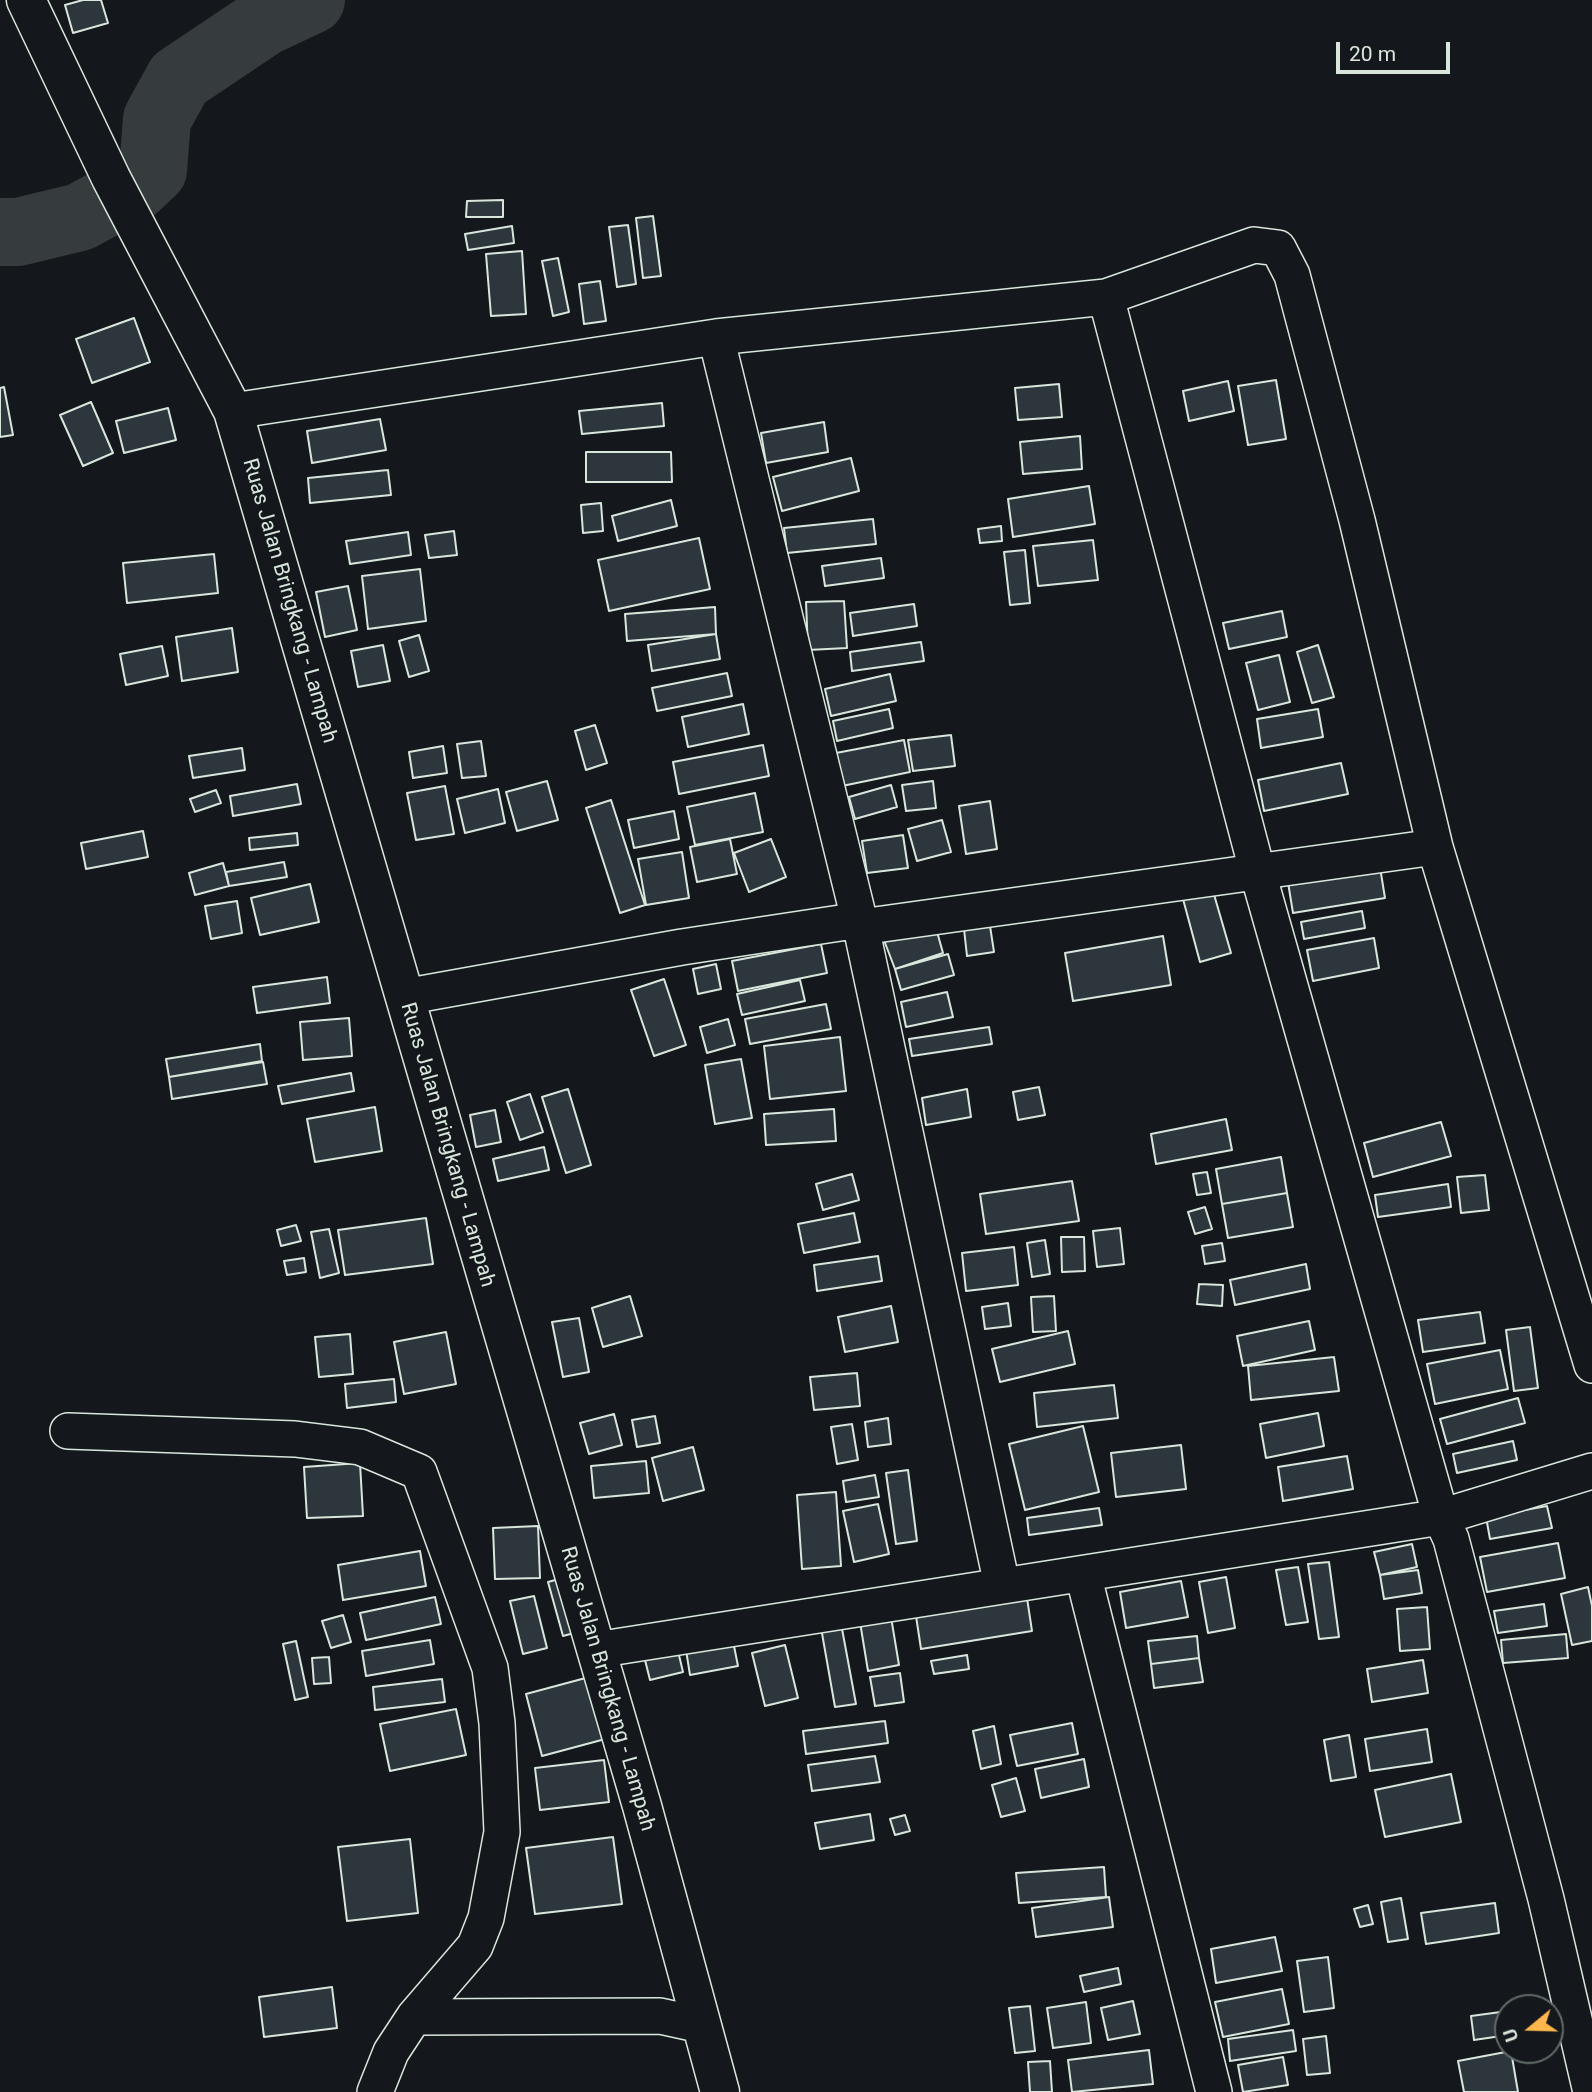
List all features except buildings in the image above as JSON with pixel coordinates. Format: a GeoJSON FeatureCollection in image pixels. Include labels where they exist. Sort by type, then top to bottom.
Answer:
{"type":"FeatureCollection","features":[{"type":"Feature","properties":{"kind":"main road","name":"Ruas Jalan Bringkang - Lampah"},"geometry":{"type":"LineString","coordinates":[[26,0],[111,178],[233,411],[596,1650],[720,2092]]}},
{"type":"Feature","properties":{"kind":"street"},"geometry":{"type":"LineString","coordinates":[[233,411],[716,337],[1106,297],[1254,245],[1278,248],[1286,260],[1357,520],[1435,846],[1592,1365]]}},
{"type":"Feature","properties":{"kind":"street"},"geometry":{"type":"LineString","coordinates":[[1106,297],[1257,870],[1441,1517],[1451,1539],[1543,1886],[1591,2092]]}},
{"type":"Feature","properties":{"kind":"street"},"geometry":{"type":"LineString","coordinates":[[716,337],[861,924],[1002,1585]]}},
{"type":"Feature","properties":{"kind":"street"},"geometry":{"type":"LineString","coordinates":[[404,998],[682,947],[1435,846]]}},
{"type":"Feature","properties":{"kind":"street"},"geometry":{"type":"LineString","coordinates":[[68,1431],[295,1439],[360,1447],[419,1472],[490,1668],[497,1723],[502,1832],[486,1918],[475,1945],[414,2017],[391,2052],[375,2092]]}},
{"type":"Feature","properties":{"kind":"street"},"geometry":{"type":"LineString","coordinates":[[596,1650],[1441,1517],[1592,1471]]}},
{"type":"Feature","properties":{"kind":"street"},"geometry":{"type":"LineString","coordinates":[[1083,1574],[1214,2092]]}},
{"type":"Feature","properties":{"kind":"street"},"geometry":{"type":"LineString","coordinates":[[414,2017],[660,2016],[701,2025]]}},
{"type":"Feature","properties":{"kind":"waterway"},"geometry":{"type":"LineString","coordinates":[[0,232],[18,232],[80,217],[135,187],[153,170],[157,119],[179,79],[264,22],[311,0]]}}]}
